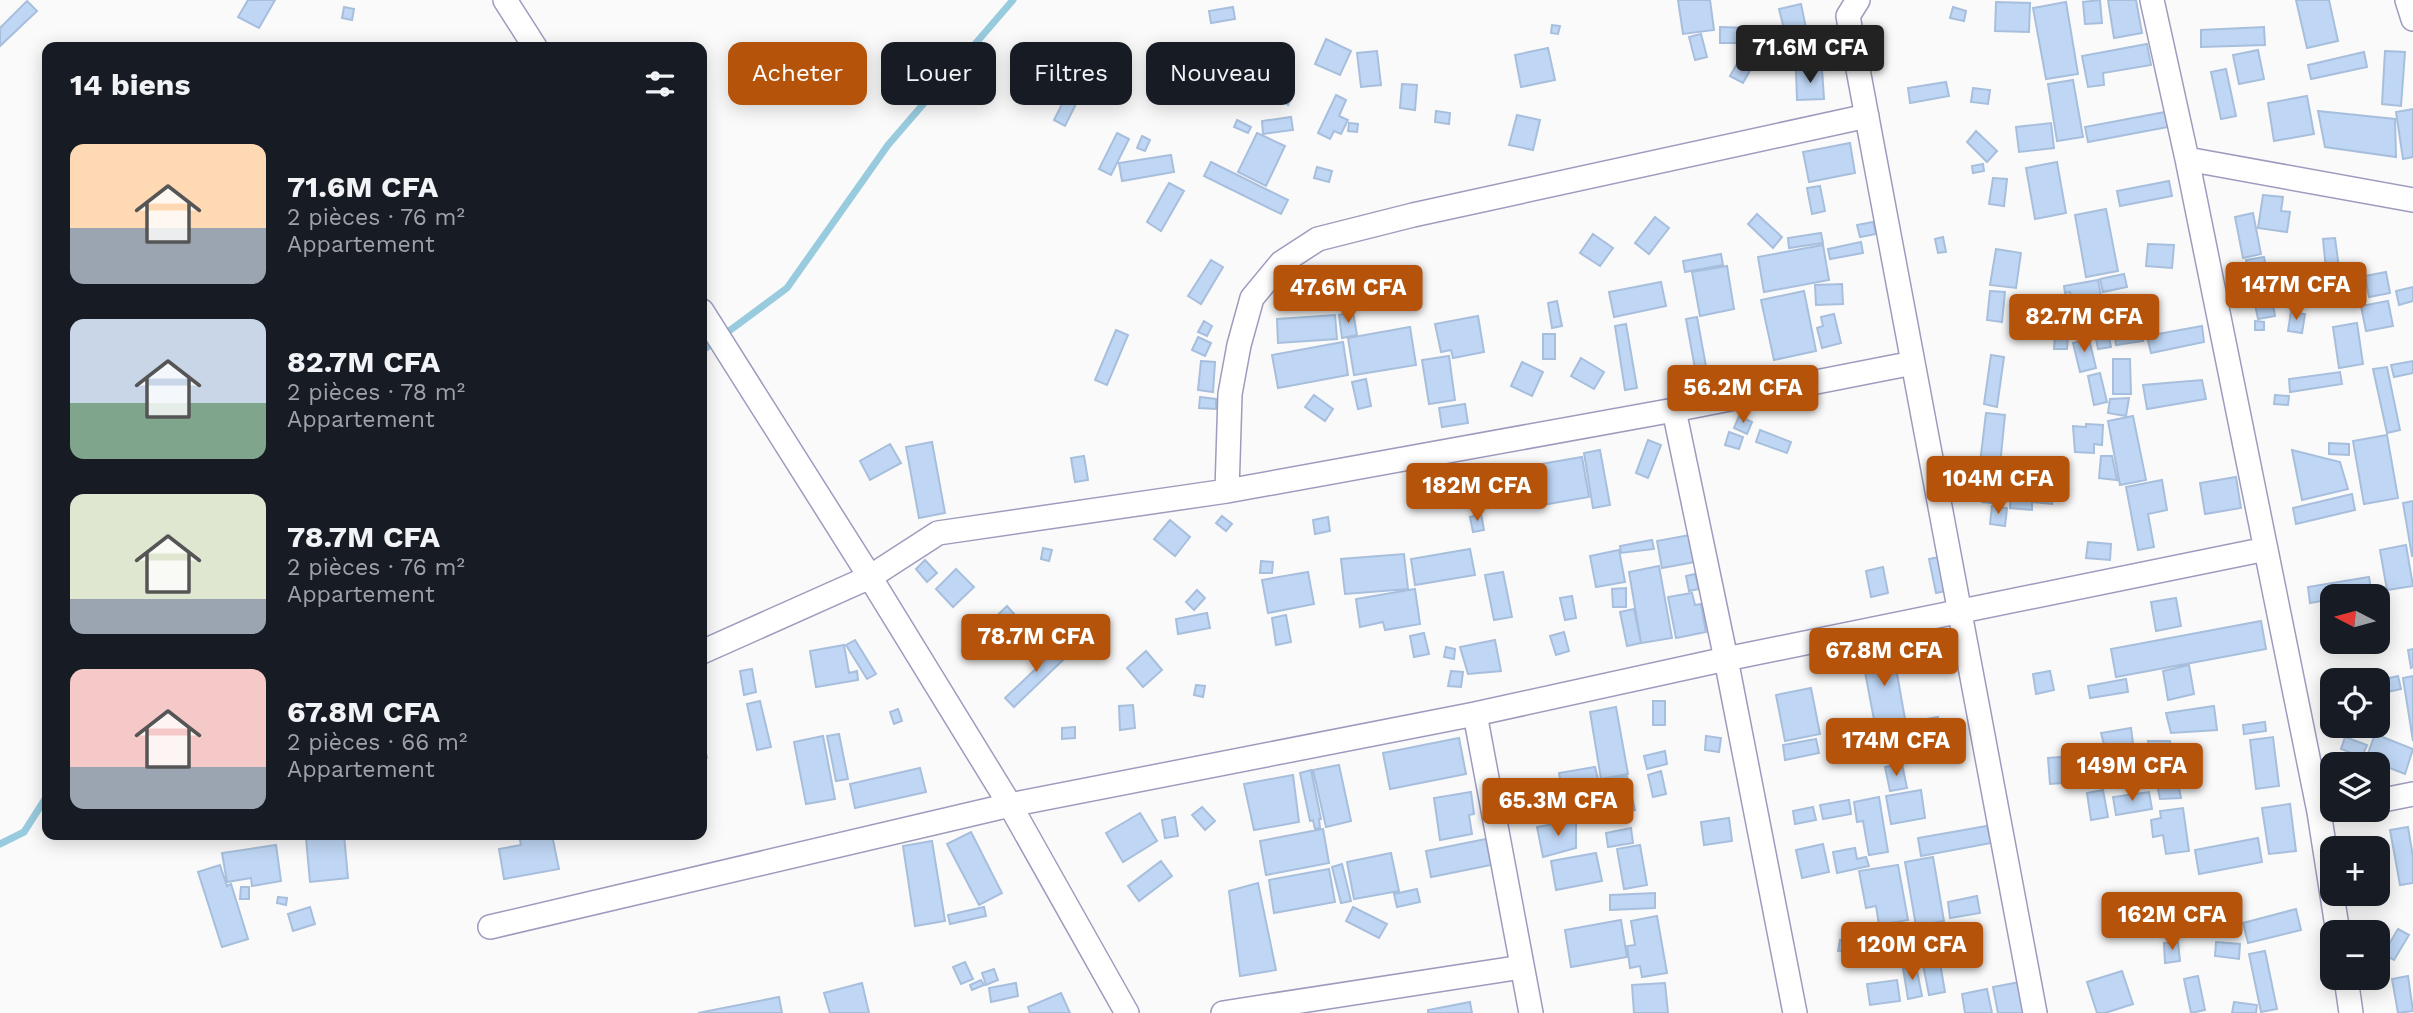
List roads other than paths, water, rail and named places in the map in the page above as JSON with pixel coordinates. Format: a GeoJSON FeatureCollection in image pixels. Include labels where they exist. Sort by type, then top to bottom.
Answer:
{"type":"FeatureCollection","features":[{"type":"Feature","properties":{"kind":"street"},"geometry":{"type":"LineString","coordinates":[[505,0],[532,42]]}},
{"type":"Feature","properties":{"kind":"street"},"geometry":{"type":"LineString","coordinates":[[1858,0],[1848,16],[2035,1013]]}},
{"type":"Feature","properties":{"kind":"street"},"geometry":{"type":"LineString","coordinates":[[2152,0],[2266,549],[2320,785]]}},
{"type":"Feature","properties":{"kind":"street"},"geometry":{"type":"LineString","coordinates":[[2407,0],[2413,19]]}},
{"type":"Feature","properties":{"kind":"street"},"geometry":{"type":"LineString","coordinates":[[1227,491],[1230,394],[1239,345],[1252,298],[1281,263],[1318,239],[1413,215],[1867,116]]}},
{"type":"Feature","properties":{"kind":"street"},"geometry":{"type":"LineString","coordinates":[[2187,159],[2413,200]]}},
{"type":"Feature","properties":{"kind":"street"},"geometry":{"type":"LineString","coordinates":[[707,319],[1010,805],[1127,1013]]}},
{"type":"Feature","properties":{"kind":"street"},"geometry":{"type":"LineString","coordinates":[[707,650],[870,577],[938,533],[1227,491],[1674,410],[1913,363]]}},
{"type":"Feature","properties":{"kind":"street"},"geometry":{"type":"LineString","coordinates":[[1674,410],[1795,1013]]}},
{"type":"Feature","properties":{"kind":"street"},"geometry":{"type":"LineString","coordinates":[[490,927],[1010,805],[1475,714],[1726,659],[2266,549]]}},
{"type":"Feature","properties":{"kind":"street"},"geometry":{"type":"LineString","coordinates":[[1475,714],[1531,1013]]}},
{"type":"Feature","properties":{"kind":"street"},"geometry":{"type":"LineString","coordinates":[[2390,799],[2413,794]]}},
{"type":"Feature","properties":{"kind":"street"},"geometry":{"type":"LineString","coordinates":[[2327,822],[2337,920]]}},
{"type":"Feature","properties":{"kind":"street"},"geometry":{"type":"LineString","coordinates":[[1223,1013],[1522,967]]}},
{"type":"Feature","properties":{"kind":"street"},"geometry":{"type":"LineString","coordinates":[[2348,990],[2351,1013]]}},
{"type":"Feature","properties":{"kind":"waterway"},"geometry":{"type":"LineString","coordinates":[[707,347],[787,288],[888,145],[1013,0]]}},
{"type":"Feature","properties":{"kind":"waterway"},"geometry":{"type":"LineString","coordinates":[[0,844],[24,832],[42,804]]}}]}
